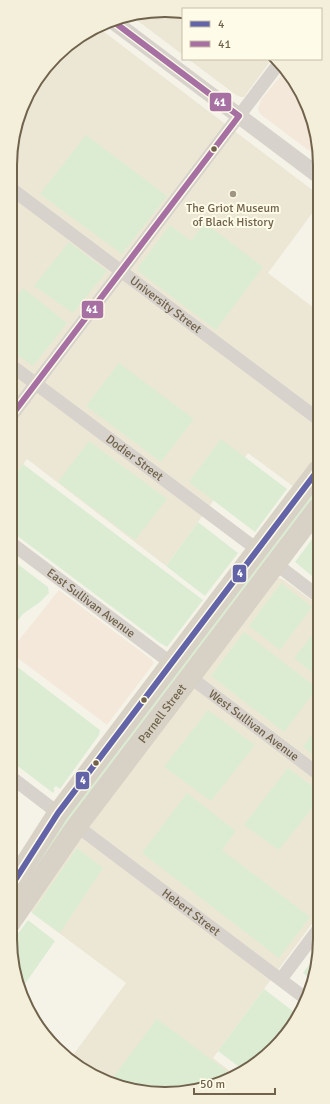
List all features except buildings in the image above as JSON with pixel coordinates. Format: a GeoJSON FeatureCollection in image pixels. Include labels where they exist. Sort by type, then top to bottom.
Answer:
{"type":"FeatureCollection","features":[{"type":"Feature","properties":{"kind":"main road","name":"Parnell Street"},"geometry":{"type":"LineString","coordinates":[[17,877],[58,813],[313,477]]}},
{"type":"Feature","properties":{"kind":"main road","name":"Parnell Street"},"geometry":{"type":"LineString","coordinates":[[17,912],[77,826],[313,515]]}},
{"type":"Feature","properties":{"kind":"street"},"geometry":{"type":"LineString","coordinates":[[118,25],[313,172]]}},
{"type":"Feature","properties":{"kind":"street"},"geometry":{"type":"LineString","coordinates":[[17,408],[276,67]]}},
{"type":"Feature","properties":{"kind":"street","name":"University Street"},"geometry":{"type":"LineString","coordinates":[[17,193],[313,415]]}},
{"type":"Feature","properties":{"kind":"street","name":"Dodier Street"},"geometry":{"type":"LineString","coordinates":[[17,370],[258,550]]}},
{"type":"Feature","properties":{"kind":"street","name":"East Sullivan Avenue"},"geometry":{"type":"LineString","coordinates":[[17,547],[171,663]]}},
{"type":"Feature","properties":{"kind":"street"},"geometry":{"type":"LineString","coordinates":[[276,564],[313,592]]}},
{"type":"Feature","properties":{"kind":"street","name":"West Sullivan Avenue"},"geometry":{"type":"LineString","coordinates":[[190,677],[313,770]]}},
{"type":"Feature","properties":{"kind":"street"},"geometry":{"type":"LineString","coordinates":[[17,782],[58,813]]}},
{"type":"Feature","properties":{"kind":"street","name":"Hebert Street"},"geometry":{"type":"LineString","coordinates":[[77,826],[302,996]]}},
{"type":"Feature","properties":{"kind":"street"},"geometry":{"type":"LineString","coordinates":[[281,979],[313,936]]}},
{"type":"Feature","properties":{"kind":"shaded area"},"geometry":{"type":"Polygon","coordinates":[[[155,17],[182,18],[182,54],[136,20],[155,17]]]}},
{"type":"Feature","properties":{"kind":"shaded area"},"geometry":{"type":"Polygon","coordinates":[[[103,31],[313,190],[313,212],[268,273],[313,307],[313,466],[294,487],[248,453],[166,566],[27,459],[17,472],[18,146],[28,108],[42,83],[60,60],[83,42],[103,31]]]}},
{"type":"Feature","properties":{"kind":"shaded area"},"geometry":{"type":"Polygon","coordinates":[[[189,60],[270,60],[244,97],[236,95],[189,60]]]}},
{"type":"Feature","properties":{"kind":"shaded area"},"geometry":{"type":"Polygon","coordinates":[[[282,74],[302,108],[308,127],[313,153],[260,114],[258,109],[261,100],[282,74]]]}},
{"type":"Feature","properties":{"kind":"shaded area"},"geometry":{"type":"Polygon","coordinates":[[[279,578],[284,580],[313,601],[313,922],[213,1058],[231,1072],[203,1082],[175,1087],[146,1086],[117,1079],[91,1067],[73,1055],[126,983],[32,913],[30,909],[69,848],[273,580],[279,578]]]}},
{"type":"Feature","properties":{"kind":"shaded area"},"geometry":{"type":"Polygon","coordinates":[[[59,590],[151,659],[154,663],[107,725],[17,658],[17,642],[59,590]]]}},
{"type":"Feature","properties":{"kind":"green space"},"geometry":{"type":"Polygon","coordinates":[[[86,135],[167,196],[122,254],[40,194],[86,135]]]}},
{"type":"Feature","properties":{"kind":"green space"},"geometry":{"type":"Polygon","coordinates":[[[205,223],[263,267],[216,330],[138,271],[139,266],[170,225],[191,241],[205,223]]]}},
{"type":"Feature","properties":{"kind":"green space"},"geometry":{"type":"Polygon","coordinates":[[[69,242],[107,271],[73,313],[34,286],[69,242]]]}},
{"type":"Feature","properties":{"kind":"green space"},"geometry":{"type":"Polygon","coordinates":[[[23,288],[67,323],[33,366],[17,355],[17,296],[23,288]]]}},
{"type":"Feature","properties":{"kind":"green space"},"geometry":{"type":"Polygon","coordinates":[[[119,363],[194,419],[161,462],[86,406],[119,363]]]}},
{"type":"Feature","properties":{"kind":"green space"},"geometry":{"type":"Polygon","coordinates":[[[221,439],[287,489],[255,532],[189,482],[221,439]]]}},
{"type":"Feature","properties":{"kind":"green space"},"geometry":{"type":"Polygon","coordinates":[[[89,441],[167,499],[135,540],[58,482],[89,441]]]}},
{"type":"Feature","properties":{"kind":"green space"},"geometry":{"type":"Polygon","coordinates":[[[23,464],[203,600],[167,647],[17,536],[17,472],[23,464]]]}},
{"type":"Feature","properties":{"kind":"green space"},"geometry":{"type":"Polygon","coordinates":[[[313,487],[313,501],[297,527],[17,903],[17,886],[54,830],[313,487]]]}},
{"type":"Feature","properties":{"kind":"green space"},"geometry":{"type":"Polygon","coordinates":[[[198,522],[238,553],[205,596],[166,566],[198,522]]]}},
{"type":"Feature","properties":{"kind":"green space"},"geometry":{"type":"Polygon","coordinates":[[[313,538],[313,577],[295,562],[313,538]]]}},
{"type":"Feature","properties":{"kind":"green space"},"geometry":{"type":"Polygon","coordinates":[[[17,564],[48,587],[49,593],[40,602],[23,614],[17,622],[17,564]]]}},
{"type":"Feature","properties":{"kind":"green space"},"geometry":{"type":"Polygon","coordinates":[[[281,583],[312,607],[280,650],[249,626],[281,583]]]}},
{"type":"Feature","properties":{"kind":"green space"},"geometry":{"type":"Polygon","coordinates":[[[244,632],[313,685],[313,693],[284,732],[211,676],[244,632]]]}},
{"type":"Feature","properties":{"kind":"green space"},"geometry":{"type":"Polygon","coordinates":[[[313,634],[313,673],[294,658],[313,634]]]}},
{"type":"Feature","properties":{"kind":"green space"},"geometry":{"type":"Polygon","coordinates":[[[17,667],[100,730],[99,735],[60,789],[56,786],[53,789],[55,790],[53,793],[17,766],[17,667]]]}},
{"type":"Feature","properties":{"kind":"green space"},"geometry":{"type":"Polygon","coordinates":[[[208,710],[255,745],[211,801],[164,767],[208,710]]]}},
{"type":"Feature","properties":{"kind":"green space"},"geometry":{"type":"Polygon","coordinates":[[[313,733],[313,755],[303,747],[313,733]]]}},
{"type":"Feature","properties":{"kind":"green space"},"geometry":{"type":"Polygon","coordinates":[[[288,768],[313,787],[313,807],[279,850],[244,825],[288,768]]]}},
{"type":"Feature","properties":{"kind":"green space"},"geometry":{"type":"Polygon","coordinates":[[[187,793],[236,831],[222,850],[310,917],[279,958],[142,853],[187,793]]]}},
{"type":"Feature","properties":{"kind":"green space"},"geometry":{"type":"Polygon","coordinates":[[[77,848],[103,868],[60,933],[32,913],[77,848]]]}},
{"type":"Feature","properties":{"kind":"green space"},"geometry":{"type":"Polygon","coordinates":[[[28,920],[55,941],[24,985],[18,958],[17,935],[28,920]]]}},
{"type":"Feature","properties":{"kind":"green space"},"geometry":{"type":"Polygon","coordinates":[[[311,962],[308,977],[303,973],[311,962]]]}},
{"type":"Feature","properties":{"kind":"green space"},"geometry":{"type":"Polygon","coordinates":[[[264,989],[294,1012],[270,1044],[239,1067],[218,1051],[264,989]]]}},
{"type":"Feature","properties":{"kind":"green space"},"geometry":{"type":"Polygon","coordinates":[[[157,1019],[229,1073],[203,1082],[175,1087],[146,1086],[113,1078],[157,1019]]]}},
{"type":"Feature","properties":{"kind":"transit line","name":"41"},"geometry":{"type":"LineString","coordinates":[[17,408],[239,116],[118,25]]}},
{"type":"Feature","properties":{"kind":"transit line","name":"4"},"geometry":{"type":"LineString","coordinates":[[17,877],[58,813],[313,477]]}},
{"type":"Feature","properties":{"kind":"place","name":"The Griot Museum of Black History"},"geometry":{"type":"Point","coordinates":[233,194]}}]}
